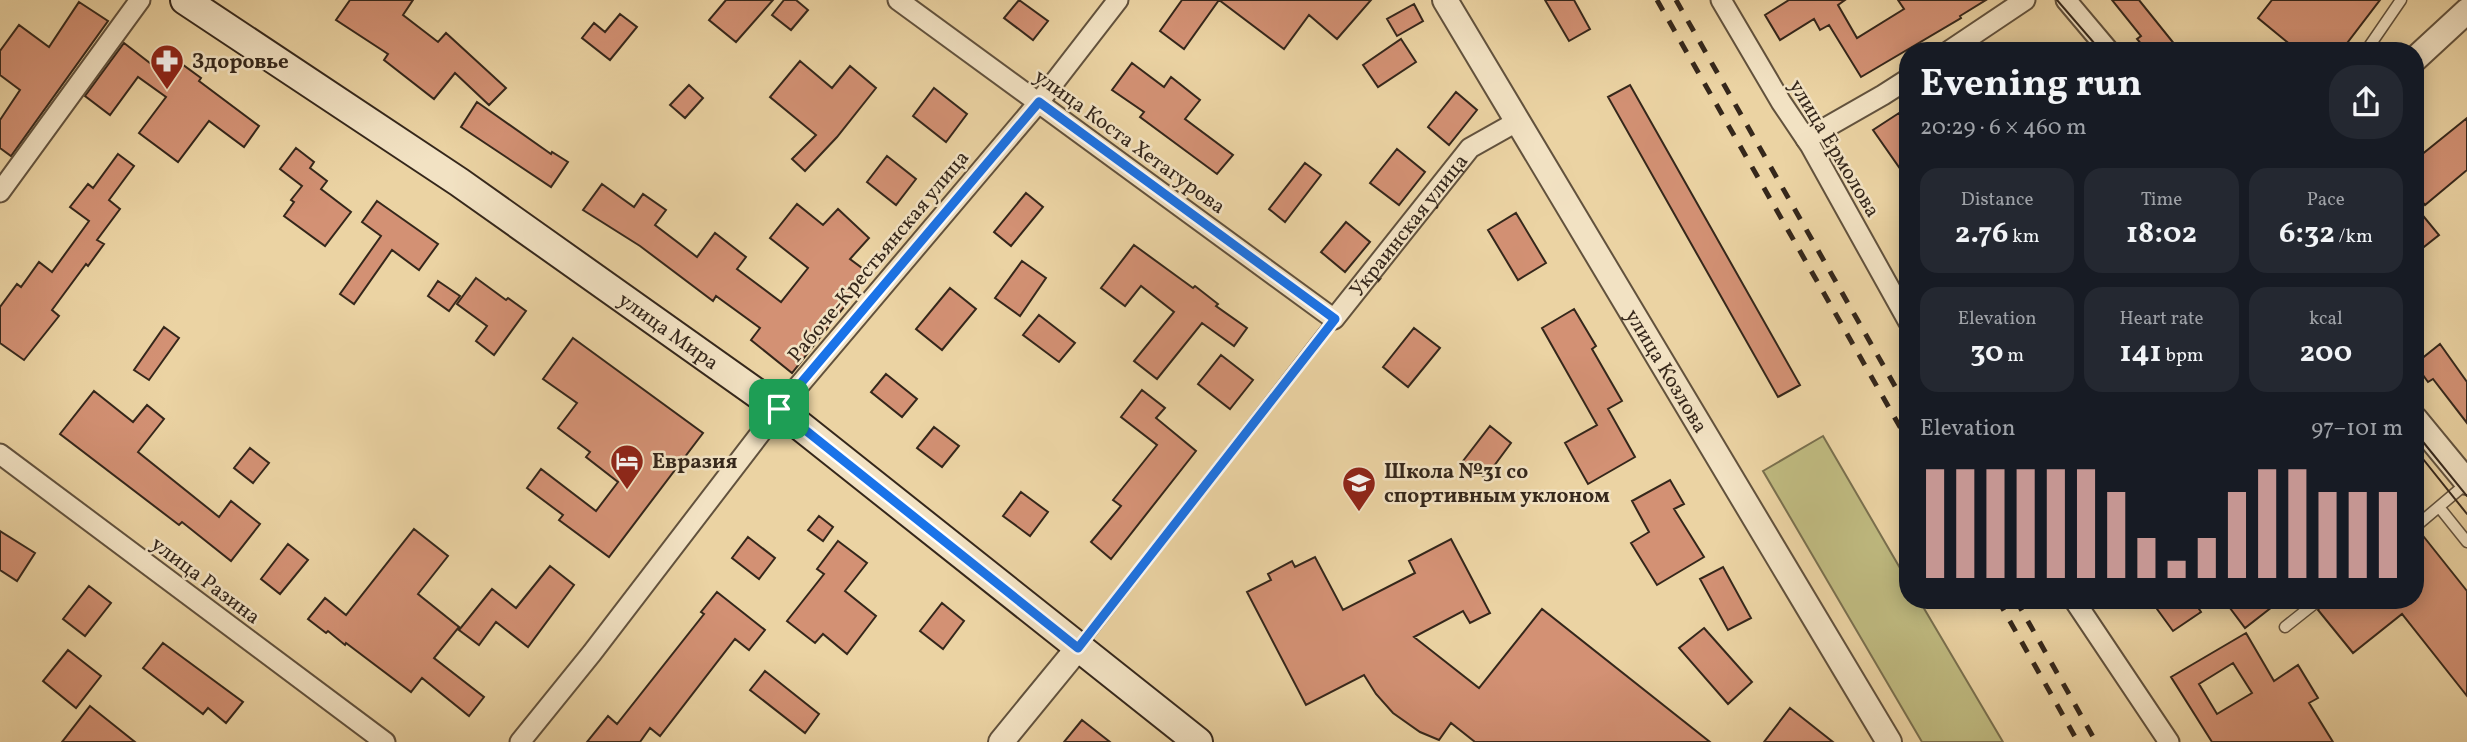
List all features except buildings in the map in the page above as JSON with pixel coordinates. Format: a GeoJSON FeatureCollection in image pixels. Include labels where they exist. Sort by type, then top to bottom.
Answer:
{"type":"FeatureCollection","features":[{"type":"Feature","properties":{"kind":"main road","name":"улица Мира"},"geometry":{"type":"LineString","coordinates":[[185,0],[459,181],[779,409],[1198,742]]}},
{"type":"Feature","properties":{"kind":"street"},"geometry":{"type":"LineString","coordinates":[[0,192],[139,0]]}},
{"type":"Feature","properties":{"kind":"street","name":"улица Коста Хетагурова"},"geometry":{"type":"LineString","coordinates":[[898,0],[1335,319]]}},
{"type":"Feature","properties":{"kind":"street","name":"Рабоче-Крестьянская улица"},"geometry":{"type":"LineString","coordinates":[[520,742],[592,653],[779,409],[1039,102],[1118,0]]}},
{"type":"Feature","properties":{"kind":"street","name":"улица Козлова"},"geometry":{"type":"LineString","coordinates":[[1445,0],[1889,742]]}},
{"type":"Feature","properties":{"kind":"street","name":"улица Ермолова"},"geometry":{"type":"LineString","coordinates":[[1721,0],[1806,139],[1899,305]]}},
{"type":"Feature","properties":{"kind":"street"},"geometry":{"type":"LineString","coordinates":[[1962,42],[2025,0]]}},
{"type":"Feature","properties":{"kind":"street"},"geometry":{"type":"LineString","coordinates":[[2066,0],[2101,42]]}},
{"type":"Feature","properties":{"kind":"street"},"geometry":{"type":"LineString","coordinates":[[2424,51],[2467,11]]}},
{"type":"Feature","properties":{"kind":"street"},"geometry":{"type":"LineString","coordinates":[[1806,139],[1899,85]]}},
{"type":"Feature","properties":{"kind":"street","name":"Украинская улица"},"geometry":{"type":"LineString","coordinates":[[1335,319],[1470,148],[1518,121]]}},
{"type":"Feature","properties":{"kind":"street"},"geometry":{"type":"LineString","coordinates":[[2424,430],[2467,483]]}},
{"type":"Feature","properties":{"kind":"street","name":"улица Разина"},"geometry":{"type":"LineString","coordinates":[[0,454],[385,742]]}},
{"type":"Feature","properties":{"kind":"street"},"geometry":{"type":"LineString","coordinates":[[2080,609],[2169,742]]}},
{"type":"Feature","properties":{"kind":"street","name":"Украинская улица"},"geometry":{"type":"LineString","coordinates":[[1001,742],[1078,648]]}},
{"type":"Feature","properties":{"kind":"lane"},"geometry":{"type":"LineString","coordinates":[[2372,42],[2401,0]]}},
{"type":"Feature","properties":{"kind":"lane","name":"Украинская улица"},"geometry":{"type":"LineString","coordinates":[[1078,648],[1335,319]]}},
{"type":"Feature","properties":{"kind":"lane"},"geometry":{"type":"LineString","coordinates":[[2424,520],[2467,483]]}},
{"type":"Feature","properties":{"kind":"lane"},"geometry":{"type":"LineString","coordinates":[[2439,507],[2467,542]]}},
{"type":"Feature","properties":{"kind":"lane"},"geometry":{"type":"LineString","coordinates":[[2285,626],[2307,609]]}},
{"type":"Feature","properties":{"kind":"shaded area"},"geometry":{"type":"Polygon","coordinates":[[[1823,436],[1899,566],[1899,609],[1924,609],[2003,742],[1922,742],[1763,471],[1823,436]]]}},
{"type":"Feature","properties":{"kind":"tram line"},"geometry":{"type":"LineString","coordinates":[[2057,0],[2093,42]]}},
{"type":"Feature","properties":{"kind":"tram line"},"geometry":{"type":"LineString","coordinates":[[2424,443],[2467,496]]}},
{"type":"Feature","properties":{"kind":"tram line"},"geometry":{"type":"LineString","coordinates":[[2424,460],[2467,514]]}},
{"type":"Feature","properties":{"kind":"railway"},"geometry":{"type":"LineString","coordinates":[[1657,0],[1899,425]]}},
{"type":"Feature","properties":{"kind":"railway"},"geometry":{"type":"LineString","coordinates":[[1676,0],[1899,393]]}},
{"type":"Feature","properties":{"kind":"railway"},"geometry":{"type":"LineString","coordinates":[[2003,609],[2078,742]]}},
{"type":"Feature","properties":{"kind":"railway"},"geometry":{"type":"LineString","coordinates":[[2021,609],[2096,742]]}},
{"type":"Feature","properties":{"kind":"place","name":"Здоровье"},"geometry":{"type":"Point","coordinates":[167,91]}},
{"type":"Feature","properties":{"kind":"place","name":"Евразия"},"geometry":{"type":"Point","coordinates":[627,491]}},
{"type":"Feature","properties":{"kind":"place","name":"Школа №31 со спортивным уклоном"},"geometry":{"type":"Point","coordinates":[1359,513]}},
{"type":"Feature","properties":{"kind":"route"},"geometry":{"type":"LineString","coordinates":[[1039,102],[1335,319],[1078,648],[779,409],[1039,102]]}}]}
